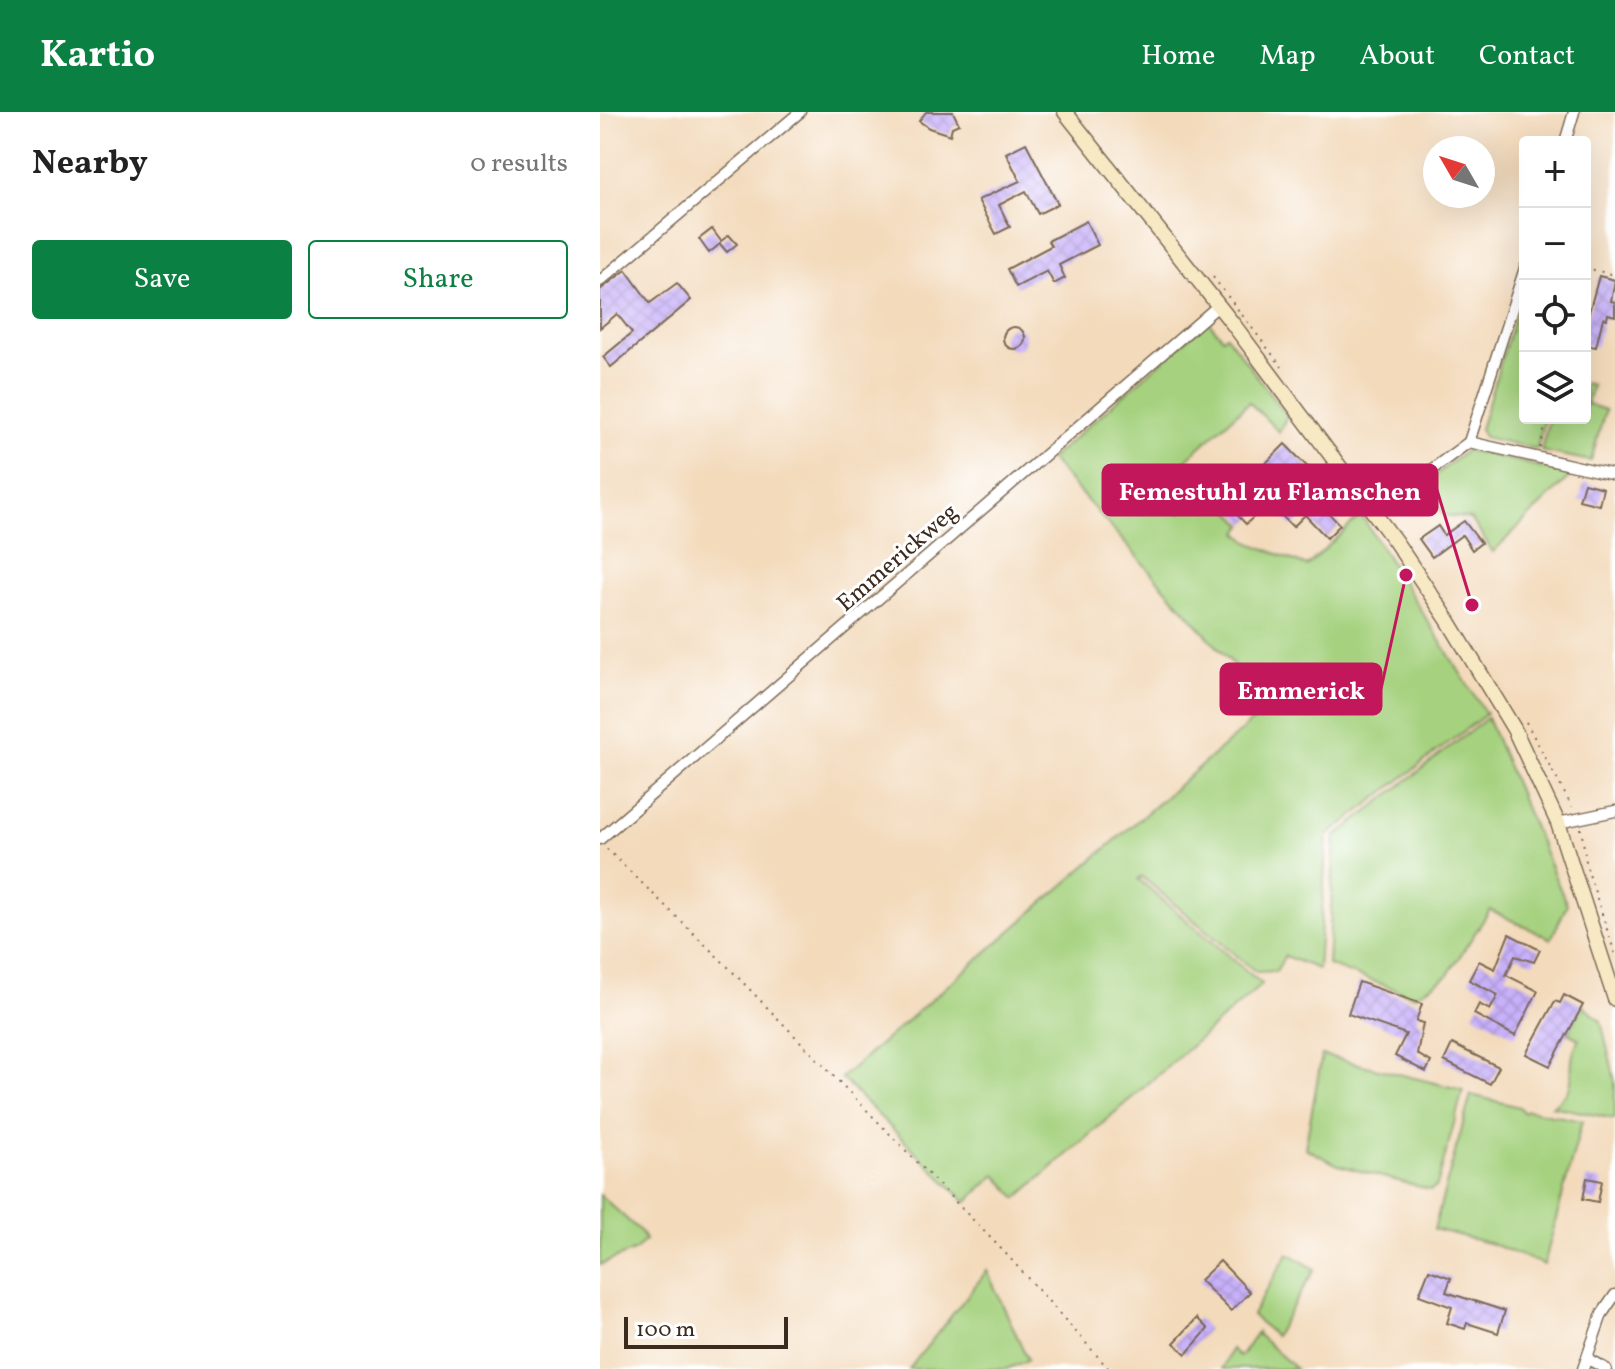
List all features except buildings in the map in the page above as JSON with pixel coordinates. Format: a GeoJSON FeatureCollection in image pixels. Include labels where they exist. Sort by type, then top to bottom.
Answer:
{"type":"FeatureCollection","features":[{"type":"Feature","properties":{"kind":"main road"},"geometry":{"type":"LineString","coordinates":[[1065,112],[1219,305],[1374,512],[1448,620],[1514,729],[1558,823],[1615,999]]}},
{"type":"Feature","properties":{"kind":"street"},"geometry":{"type":"LineString","coordinates":[[600,281],[800,112]]}},
{"type":"Feature","properties":{"kind":"street"},"geometry":{"type":"LineString","coordinates":[[1567,136],[1574,112]]}},
{"type":"Feature","properties":{"kind":"street"},"geometry":{"type":"LineString","coordinates":[[1374,512],[1469,442],[1521,280]]}},
{"type":"Feature","properties":{"kind":"street","name":"Emmerickweg"},"geometry":{"type":"LineString","coordinates":[[600,841],[1219,305]]}},
{"type":"Feature","properties":{"kind":"street"},"geometry":{"type":"LineString","coordinates":[[1469,442],[1615,475]]}},
{"type":"Feature","properties":{"kind":"street"},"geometry":{"type":"LineString","coordinates":[[1558,823],[1615,811]]}},
{"type":"Feature","properties":{"kind":"street"},"geometry":{"type":"LineString","coordinates":[[1606,1369],[1585,1364],[1602,1314],[1615,1295]]}},
{"type":"Feature","properties":{"kind":"path"},"geometry":{"type":"LineString","coordinates":[[1591,269],[1615,275]]}},
{"type":"Feature","properties":{"kind":"path"},"geometry":{"type":"LineString","coordinates":[[1539,449],[1545,424]]}},
{"type":"Feature","properties":{"kind":"path"},"geometry":{"type":"LineString","coordinates":[[600,841],[727,966],[987,1234],[1109,1369]]}},
{"type":"Feature","properties":{"kind":"green space"},"geometry":{"type":"Polygon","coordinates":[[[1519,303],[1519,424],[1543,424],[1537,449],[1484,437],[1480,429],[1519,303]]]}},
{"type":"Feature","properties":{"kind":"green space"},"geometry":{"type":"Polygon","coordinates":[[[1208,321],[1222,338],[1226,335],[1287,416],[1279,432],[1249,402],[1155,488],[1180,513],[1207,487],[1244,525],[1238,532],[1248,542],[1307,566],[1361,515],[1486,714],[1327,836],[1318,969],[1285,956],[1276,971],[1256,972],[1142,877],[1138,879],[1262,984],[1017,1198],[996,1175],[966,1202],[841,1078],[1270,706],[1050,459],[1208,321]]]}},
{"type":"Feature","properties":{"kind":"green space"},"geometry":{"type":"Polygon","coordinates":[[[1591,405],[1605,410],[1591,461],[1541,451],[1548,424],[1591,424],[1591,405]]]}},
{"type":"Feature","properties":{"kind":"green space"},"geometry":{"type":"Polygon","coordinates":[[[1467,450],[1572,474],[1493,552],[1471,519],[1443,515],[1423,485],[1467,450]]]}},
{"type":"Feature","properties":{"kind":"green space"},"geometry":{"type":"Polygon","coordinates":[[[1487,718],[1567,905],[1551,939],[1490,910],[1447,976],[1414,996],[1328,965],[1335,837],[1487,718]]]}},
{"type":"Feature","properties":{"kind":"green space"},"geometry":{"type":"Polygon","coordinates":[[[1583,1005],[1601,1021],[1615,1081],[1615,1119],[1552,1106],[1571,1083],[1572,1060],[1579,1039],[1568,1033],[1583,1005]]]}},
{"type":"Feature","properties":{"kind":"green space"},"geometry":{"type":"Polygon","coordinates":[[[1322,1055],[1463,1090],[1437,1186],[1431,1190],[1338,1165],[1305,1148],[1322,1055]]]}},
{"type":"Feature","properties":{"kind":"green space"},"geometry":{"type":"Polygon","coordinates":[[[1471,1095],[1519,1107],[1523,1112],[1527,1110],[1582,1121],[1544,1265],[1492,1244],[1434,1229],[1471,1095]]]}},
{"type":"Feature","properties":{"kind":"green space"},"geometry":{"type":"Polygon","coordinates":[[[600,1195],[641,1232],[645,1240],[636,1250],[600,1265],[600,1195]]]}},
{"type":"Feature","properties":{"kind":"green space"},"geometry":{"type":"Polygon","coordinates":[[[1288,1253],[1315,1269],[1275,1336],[1252,1315],[1288,1253]]]}},
{"type":"Feature","properties":{"kind":"green space"},"geometry":{"type":"Polygon","coordinates":[[[987,1271],[1028,1360],[1007,1369],[909,1369],[987,1271]]]}},
{"type":"Feature","properties":{"kind":"green space"},"geometry":{"type":"Polygon","coordinates":[[[1257,1333],[1296,1369],[1222,1369],[1231,1349],[1240,1357],[1257,1333]]]}},
{"type":"Feature","properties":{"kind":"place","name":"Emmerick"},"geometry":{"type":"Point","coordinates":[1406,575]}},
{"type":"Feature","properties":{"kind":"place","name":"Femestuhl zu Flamschen"},"geometry":{"type":"Point","coordinates":[1472,605]}}]}
